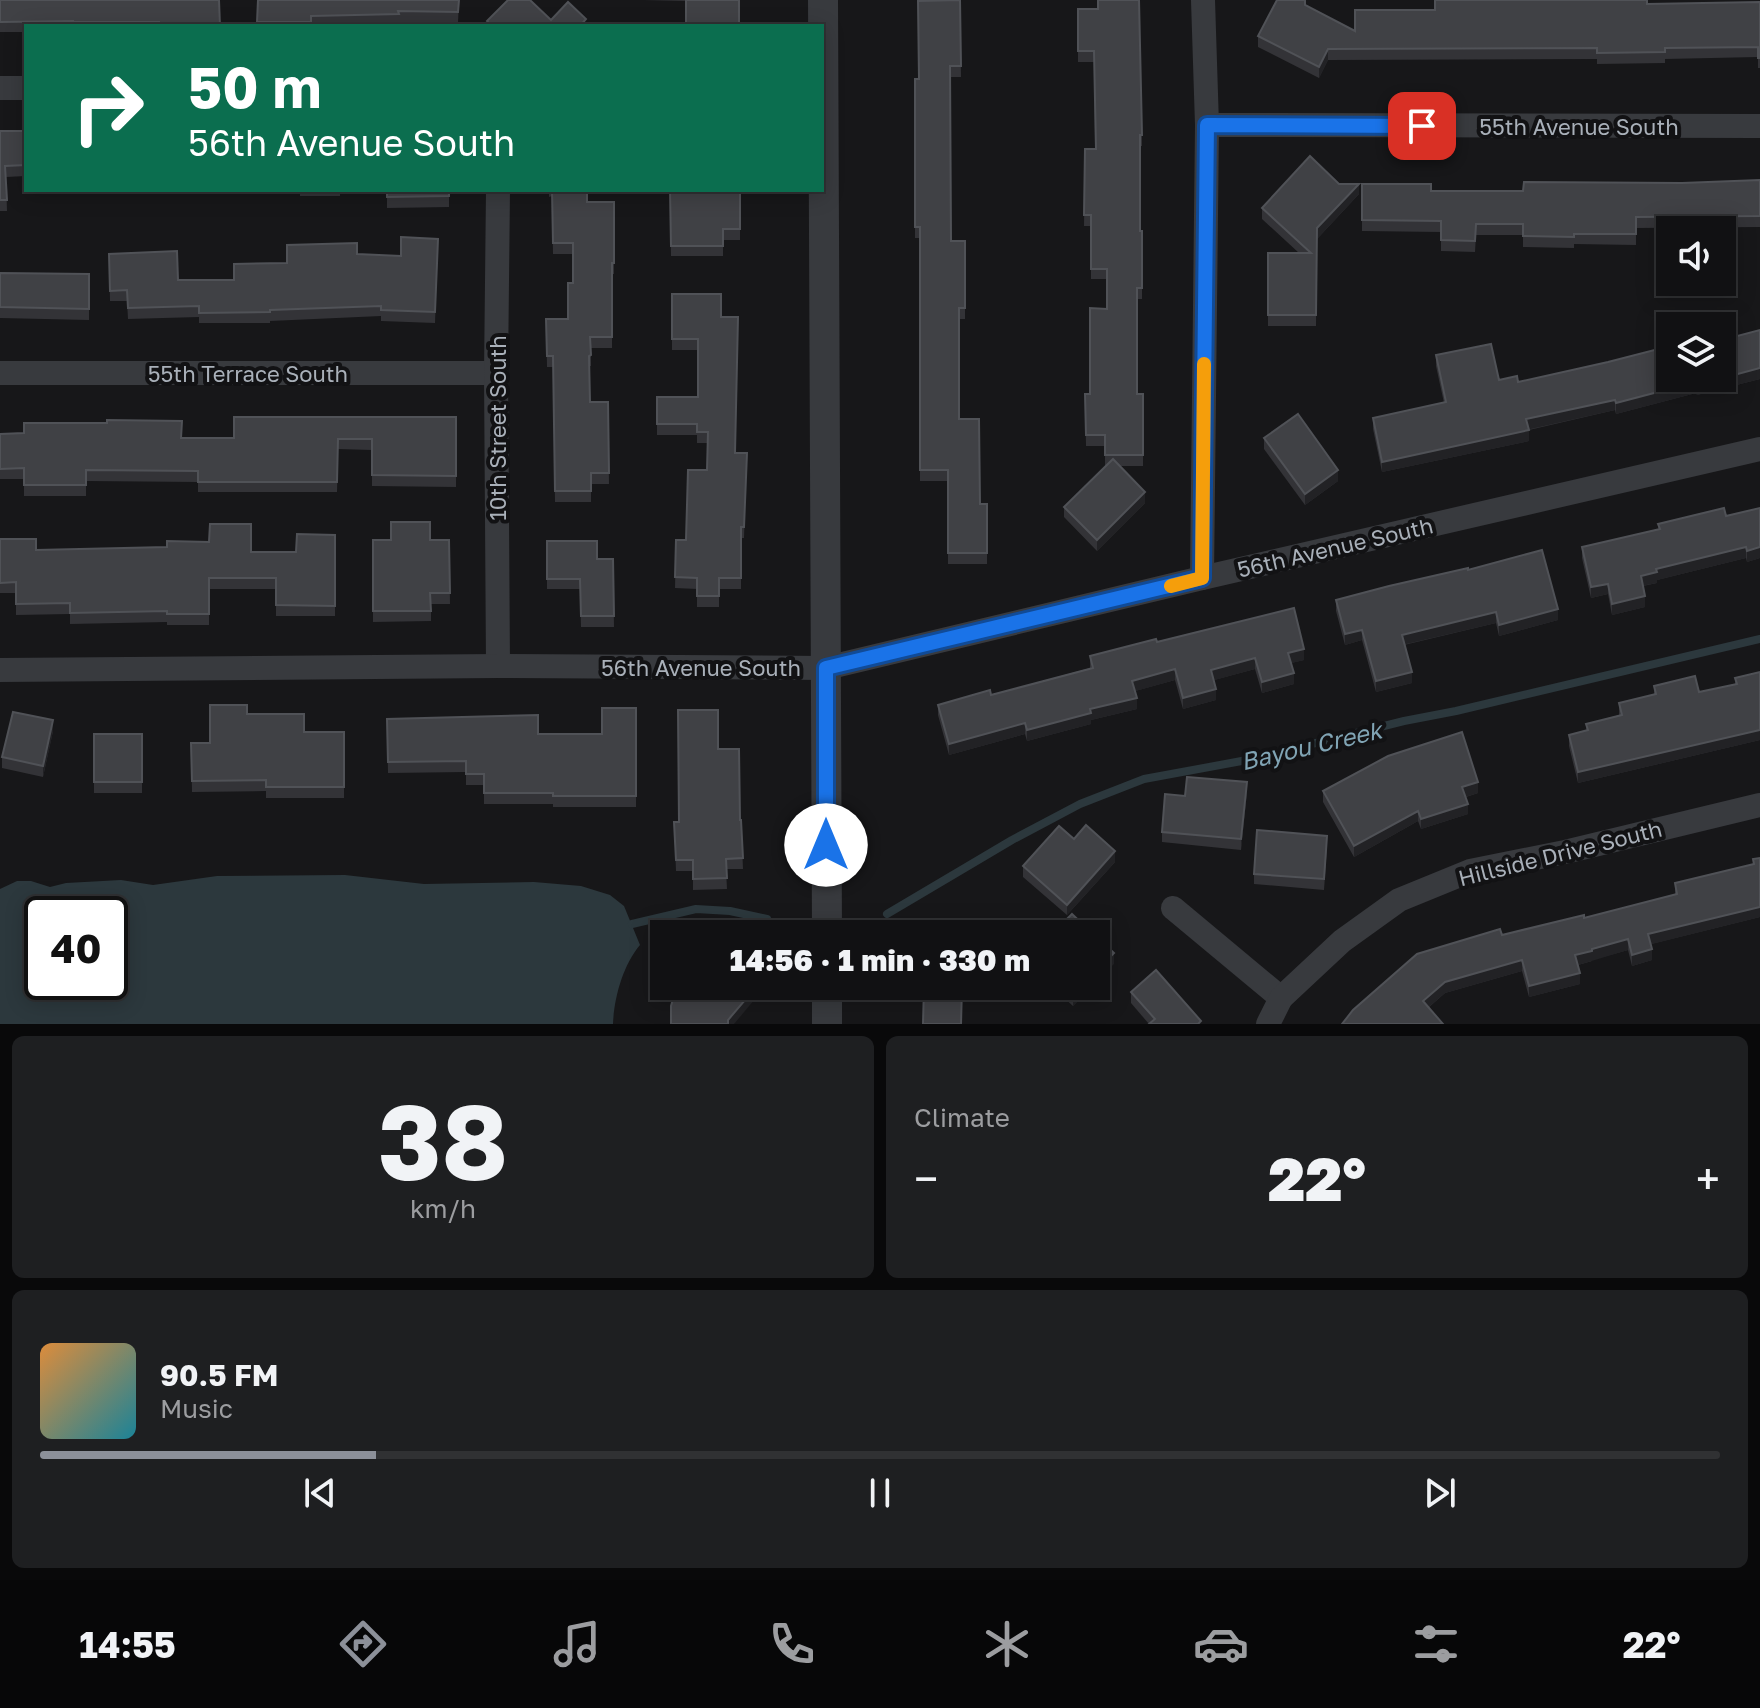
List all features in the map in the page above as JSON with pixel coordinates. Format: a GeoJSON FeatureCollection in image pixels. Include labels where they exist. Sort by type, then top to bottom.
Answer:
{"type":"FeatureCollection","features":[{"type":"Feature","properties":{"kind":"street"},"geometry":{"type":"LineString","coordinates":[[823,0],[823,24]]}},
{"type":"Feature","properties":{"kind":"street"},"geometry":{"type":"LineString","coordinates":[[1202,578],[1207,125],[1203,0]]}},
{"type":"Feature","properties":{"kind":"street"},"geometry":{"type":"LineString","coordinates":[[0,88],[24,88]]}},
{"type":"Feature","properties":{"kind":"street","name":"55th Avenue South"},"geometry":{"type":"LineString","coordinates":[[1207,125],[1760,126]]}},
{"type":"Feature","properties":{"kind":"street","name":"10th Street South"},"geometry":{"type":"LineString","coordinates":[[498,192],[498,666]]}},
{"type":"Feature","properties":{"kind":"street"},"geometry":{"type":"LineString","coordinates":[[824,192],[827,920]]}},
{"type":"Feature","properties":{"kind":"street","name":"55th Terrace South"},"geometry":{"type":"LineString","coordinates":[[0,373],[496,373]]}},
{"type":"Feature","properties":{"kind":"street","name":"56th Avenue South"},"geometry":{"type":"LineString","coordinates":[[0,670],[498,666],[826,668],[1760,449]]}},
{"type":"Feature","properties":{"kind":"street","name":"Hillside Drive South"},"geometry":{"type":"LineString","coordinates":[[1268,1024],[1281,998],[1342,941],[1399,900],[1470,871],[1565,852],[1760,805]]}},
{"type":"Feature","properties":{"kind":"street"},"geometry":{"type":"LineString","coordinates":[[1173,908],[1281,998]]}},
{"type":"Feature","properties":{"kind":"street"},"geometry":{"type":"LineString","coordinates":[[827,1000],[827,1024]]}},
{"type":"Feature","properties":{"kind":"shaded area"},"geometry":{"type":"Polygon","coordinates":[[[345,875],[424,884],[534,882],[581,886],[610,895],[624,906],[640,945],[620,982],[613,1024],[0,1024],[0,889],[17,881],[31,881],[50,887],[66,883],[121,880],[153,885],[217,876],[345,875]]]}},
{"type":"Feature","properties":{"kind":"building"},"geometry":{"type":"Polygon","coordinates":[[[0,0],[219,0],[220,24],[0,22],[0,0]]]}},
{"type":"Feature","properties":{"kind":"building"},"geometry":{"type":"Polygon","coordinates":[[[258,0],[459,0],[458,12],[398,11],[399,14],[311,16],[311,22],[257,22],[258,0]]]}},
{"type":"Feature","properties":{"kind":"building"},"geometry":{"type":"Polygon","coordinates":[[[508,0],[530,0],[551,20],[568,2],[586,19],[582,24],[490,24],[487,21],[508,0]]]}},
{"type":"Feature","properties":{"kind":"building"},"geometry":{"type":"Polygon","coordinates":[[[686,0],[739,0],[739,24],[686,24],[686,0]]]}},
{"type":"Feature","properties":{"kind":"building"},"geometry":{"type":"Polygon","coordinates":[[[960,0],[961,66],[950,66],[951,241],[965,241],[965,308],[959,308],[959,419],[979,419],[980,504],[987,504],[987,553],[948,553],[948,470],[920,470],[920,227],[915,227],[918,1],[960,0]]]}},
{"type":"Feature","properties":{"kind":"building"},"geometry":{"type":"Polygon","coordinates":[[[1098,0],[1139,0],[1142,288],[1137,288],[1137,394],[1143,394],[1143,455],[1105,455],[1105,435],[1086,435],[1085,394],[1090,394],[1090,308],[1107,309],[1107,269],[1091,269],[1091,215],[1084,215],[1085,149],[1096,149],[1094,51],[1078,51],[1078,9],[1098,9],[1098,0]]]}},
{"type":"Feature","properties":{"kind":"building"},"geometry":{"type":"Polygon","coordinates":[[[1277,0],[1305,0],[1305,5],[1355,31],[1355,10],[1435,10],[1435,0],[1647,0],[1647,4],[1760,2],[1760,58],[1758,47],[1665,48],[1665,52],[1597,53],[1597,48],[1328,49],[1319,67],[1258,36],[1277,0]]]}},
{"type":"Feature","properties":{"kind":"building"},"geometry":{"type":"Polygon","coordinates":[[[0,131],[24,131],[24,165],[5,166],[7,200],[0,200],[0,131]]]}},
{"type":"Feature","properties":{"kind":"building"},"geometry":{"type":"Polygon","coordinates":[[[1310,156],[1339,184],[1359,184],[1317,228],[1316,315],[1268,315],[1268,253],[1311,253],[1262,208],[1310,156]]]}},
{"type":"Feature","properties":{"kind":"building"},"geometry":{"type":"Polygon","coordinates":[[[1760,180],[1760,216],[1636,217],[1636,234],[1574,234],[1574,237],[1523,236],[1523,224],[1476,224],[1475,241],[1441,240],[1441,221],[1362,220],[1362,184],[1431,184],[1431,191],[1523,191],[1524,182],[1760,180]]]}},
{"type":"Feature","properties":{"kind":"building"},"geometry":{"type":"Polygon","coordinates":[[[387,192],[449,192],[449,196],[387,197],[387,192]]]}},
{"type":"Feature","properties":{"kind":"building"},"geometry":{"type":"Polygon","coordinates":[[[552,192],[587,192],[587,202],[614,202],[612,337],[590,337],[589,356],[590,402],[608,402],[609,473],[591,473],[591,491],[555,491],[553,356],[547,356],[546,319],[568,319],[568,283],[573,283],[573,243],[553,243],[552,192]]]}},
{"type":"Feature","properties":{"kind":"building"},"geometry":{"type":"Polygon","coordinates":[[[670,192],[740,192],[740,229],[723,229],[723,246],[671,246],[670,192]]]}},
{"type":"Feature","properties":{"kind":"building"},"geometry":{"type":"Polygon","coordinates":[[[401,237],[438,239],[435,312],[381,310],[381,306],[199,313],[199,306],[128,308],[127,290],[110,291],[109,254],[177,251],[178,280],[234,280],[234,264],[287,263],[287,245],[357,243],[357,254],[401,256],[401,237]]]}},
{"type":"Feature","properties":{"kind":"building"},"geometry":{"type":"Polygon","coordinates":[[[0,273],[89,274],[89,309],[0,307],[0,273]]]}},
{"type":"Feature","properties":{"kind":"building"},"geometry":{"type":"Polygon","coordinates":[[[672,294],[721,294],[721,317],[738,317],[735,453],[747,453],[744,527],[741,527],[741,578],[719,578],[719,596],[697,596],[697,578],[675,577],[676,540],[686,540],[688,470],[707,470],[708,432],[697,432],[697,424],[657,424],[657,397],[698,397],[698,339],[672,339],[672,294]]]}},
{"type":"Feature","properties":{"kind":"building"},"geometry":{"type":"Polygon","coordinates":[[[1760,330],[1760,368],[1736,374],[1736,336],[1760,330]]]}},
{"type":"Feature","properties":{"kind":"building"},"geometry":{"type":"Polygon","coordinates":[[[1491,344],[1499,380],[1517,376],[1518,382],[1656,350],[1658,392],[1526,419],[1529,430],[1382,462],[1373,418],[1446,402],[1436,355],[1491,344]]]}},
{"type":"Feature","properties":{"kind":"building"},"geometry":{"type":"Polygon","coordinates":[[[1298,414],[1338,470],[1305,494],[1264,438],[1298,414]]]}},
{"type":"Feature","properties":{"kind":"building"},"geometry":{"type":"Polygon","coordinates":[[[234,417],[456,417],[456,476],[372,475],[372,439],[338,439],[337,482],[198,482],[198,471],[86,470],[86,485],[24,485],[24,468],[0,469],[0,434],[24,433],[24,423],[182,421],[181,438],[234,438],[234,417]]]}},
{"type":"Feature","properties":{"kind":"building"},"geometry":{"type":"Polygon","coordinates":[[[1113,459],[1145,492],[1097,540],[1064,507],[1113,459]]]}},
{"type":"Feature","properties":{"kind":"building"},"geometry":{"type":"Polygon","coordinates":[[[1724,508],[1726,516],[1760,508],[1760,547],[1747,551],[1746,547],[1656,569],[1657,572],[1641,576],[1645,596],[1612,604],[1608,584],[1591,587],[1582,547],[1660,529],[1658,524],[1724,508]]]}},
{"type":"Feature","properties":{"kind":"building"},"geometry":{"type":"Polygon","coordinates":[[[391,522],[430,522],[430,540],[449,540],[450,593],[430,593],[431,611],[373,611],[373,540],[391,540],[391,522]]]}},
{"type":"Feature","properties":{"kind":"building"},"geometry":{"type":"Polygon","coordinates":[[[210,524],[251,524],[251,552],[296,552],[297,534],[335,535],[335,606],[276,605],[276,578],[209,578],[209,614],[167,614],[167,611],[70,613],[70,603],[16,604],[16,582],[0,583],[0,539],[36,539],[36,550],[167,547],[167,541],[209,542],[210,524]]]}},
{"type":"Feature","properties":{"kind":"building"},"geometry":{"type":"Polygon","coordinates":[[[547,541],[597,541],[597,559],[613,559],[614,616],[581,616],[580,579],[547,579],[547,541]]]}},
{"type":"Feature","properties":{"kind":"building"},"geometry":{"type":"Polygon","coordinates":[[[1542,550],[1558,609],[1499,625],[1496,612],[1402,635],[1412,672],[1376,681],[1362,630],[1345,634],[1336,600],[1542,550]]]}},
{"type":"Feature","properties":{"kind":"building"},"geometry":{"type":"Polygon","coordinates":[[[1294,608],[1304,649],[1288,653],[1294,673],[1262,682],[1255,658],[1211,670],[1216,689],[1183,698],[1175,669],[1132,681],[1137,698],[1090,709],[1091,713],[1027,730],[1025,723],[949,744],[938,705],[990,690],[991,695],[1093,668],[1090,656],[1294,608]]]}},
{"type":"Feature","properties":{"kind":"building"},"geometry":{"type":"Polygon","coordinates":[[[1760,672],[1760,730],[1578,772],[1569,735],[1588,730],[1586,724],[1622,715],[1619,703],[1656,694],[1654,686],[1695,676],[1699,692],[1737,684],[1735,678],[1760,672]]]}},
{"type":"Feature","properties":{"kind":"building"},"geometry":{"type":"Polygon","coordinates":[[[210,705],[247,705],[247,714],[304,714],[304,732],[344,732],[344,787],[266,787],[266,780],[192,781],[191,743],[210,743],[210,705]]]}},
{"type":"Feature","properties":{"kind":"building"},"geometry":{"type":"Polygon","coordinates":[[[602,708],[636,708],[636,796],[484,793],[484,774],[466,774],[466,761],[388,762],[387,719],[538,715],[538,734],[602,734],[602,708]]]}},
{"type":"Feature","properties":{"kind":"building"},"geometry":{"type":"Polygon","coordinates":[[[678,710],[718,710],[718,749],[739,749],[743,858],[726,859],[727,878],[693,879],[693,860],[676,860],[674,822],[679,822],[678,710]]]}},
{"type":"Feature","properties":{"kind":"building"},"geometry":{"type":"Polygon","coordinates":[[[13,712],[53,720],[43,766],[2,757],[13,712]]]}},
{"type":"Feature","properties":{"kind":"building"},"geometry":{"type":"Polygon","coordinates":[[[1462,732],[1478,782],[1462,787],[1468,804],[1421,819],[1418,811],[1354,846],[1323,791],[1388,756],[1462,732]]]}},
{"type":"Feature","properties":{"kind":"building"},"geometry":{"type":"Polygon","coordinates":[[[94,734],[142,734],[142,782],[94,782],[94,734]]]}},
{"type":"Feature","properties":{"kind":"building"},"geometry":{"type":"Polygon","coordinates":[[[1187,777],[1247,782],[1241,839],[1162,832],[1165,794],[1185,796],[1187,777]]]}},
{"type":"Feature","properties":{"kind":"building"},"geometry":{"type":"Polygon","coordinates":[[[1086,825],[1115,851],[1067,905],[1023,866],[1059,826],[1074,839],[1086,825]]]}},
{"type":"Feature","properties":{"kind":"building"},"geometry":{"type":"Polygon","coordinates":[[[1257,830],[1327,836],[1324,879],[1254,874],[1257,830]]]}},
{"type":"Feature","properties":{"kind":"building"},"geometry":{"type":"Polygon","coordinates":[[[1760,858],[1760,907],[1648,934],[1652,949],[1632,955],[1628,939],[1592,949],[1575,955],[1580,973],[1529,986],[1522,960],[1445,982],[1423,1001],[1443,1024],[1342,1024],[1353,1010],[1417,954],[1500,929],[1502,935],[1677,894],[1675,883],[1754,864],[1753,859],[1760,858]]]}},
{"type":"Feature","properties":{"kind":"building"},"geometry":{"type":"Polygon","coordinates":[[[1156,970],[1201,1021],[1198,1024],[1149,1024],[1155,1019],[1131,992],[1156,970]]]}},
{"type":"Feature","properties":{"kind":"building"},"geometry":{"type":"Polygon","coordinates":[[[673,1000],[745,1000],[728,1024],[671,1024],[673,1000]]]}},
{"type":"Feature","properties":{"kind":"building"},"geometry":{"type":"Polygon","coordinates":[[[924,1000],[962,1000],[961,1024],[923,1024],[924,1000]]]}},
{"type":"Feature","properties":{"kind":"waterway","name":"Bayou Creek"},"geometry":{"type":"LineString","coordinates":[[887,914],[1080,804],[1144,779],[1247,760],[1760,639]]}},
{"type":"Feature","properties":{"kind":"waterway","name":"Bayou Creek"},"geometry":{"type":"LineString","coordinates":[[632,924],[696,909],[730,911],[767,919]]}},
{"type":"Feature","properties":{"kind":"slow traffic"},"geometry":{"type":"LineString","coordinates":[[1171,586],[1202,578],[1204,364]]}},
{"type":"Feature","properties":{"kind":"route"},"geometry":{"type":"LineString","coordinates":[[826,845],[826,668],[1202,578],[1207,125],[1422,126]]}}]}
